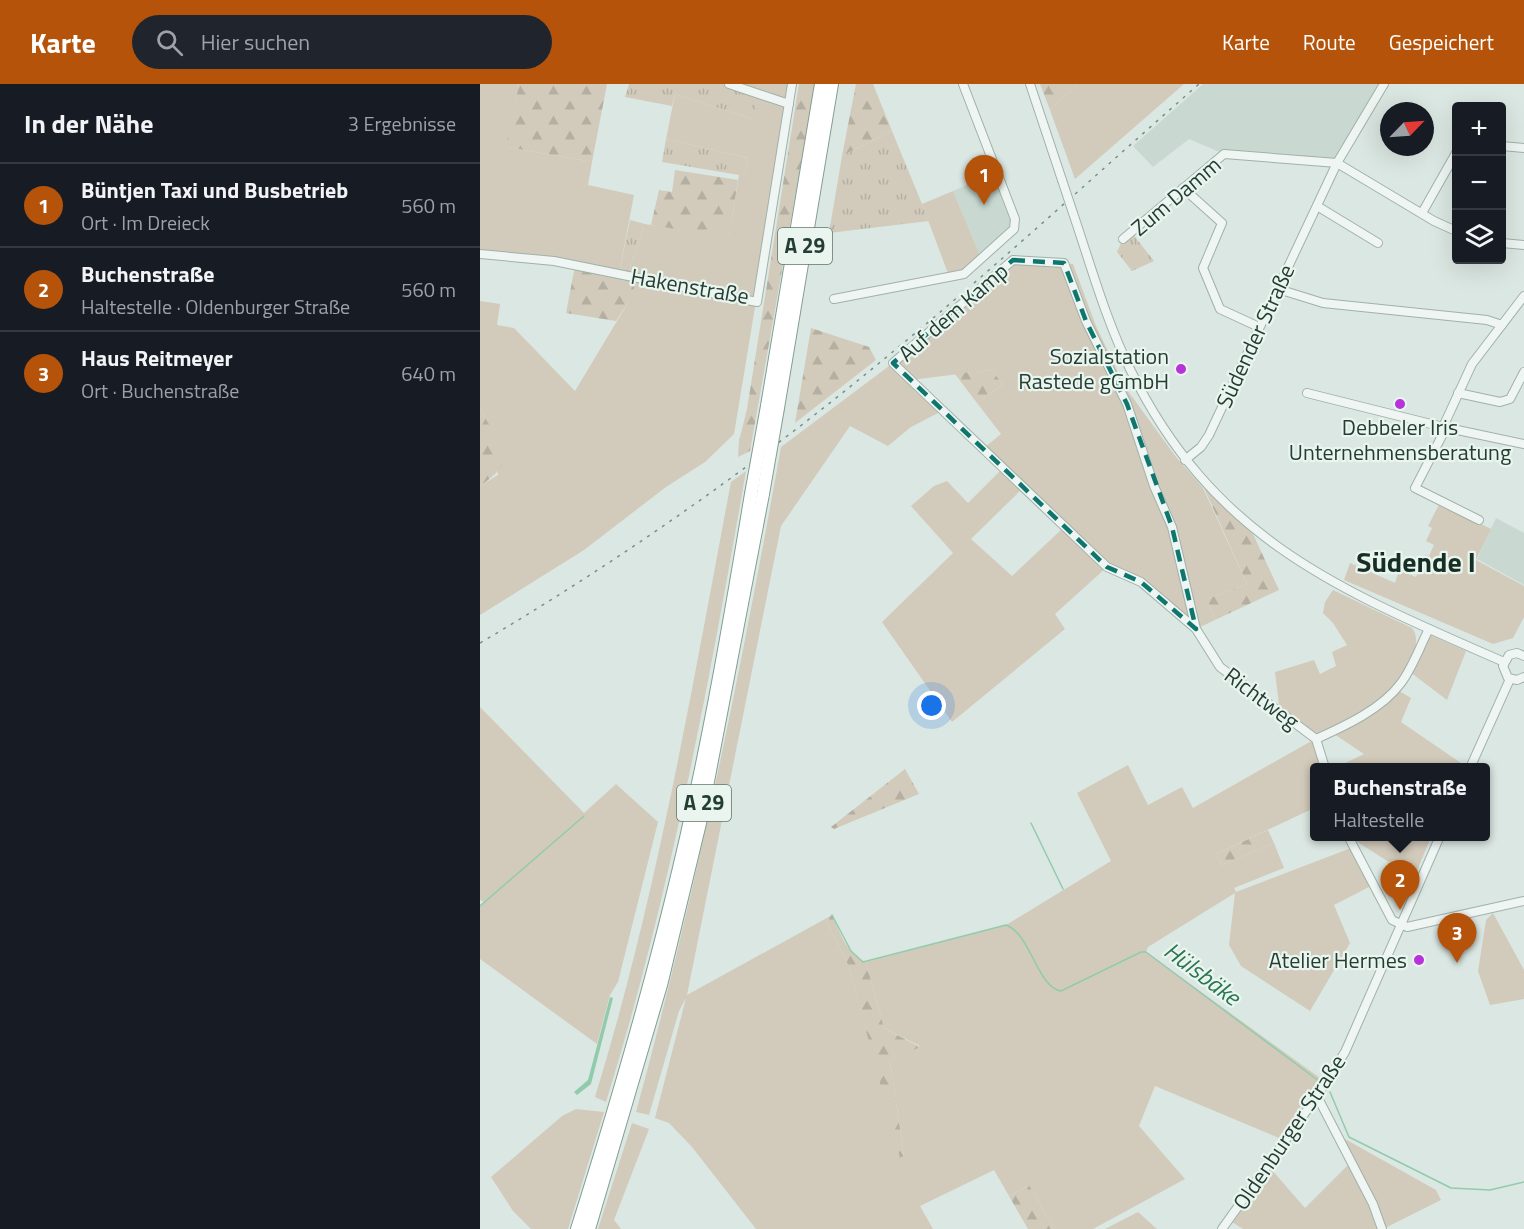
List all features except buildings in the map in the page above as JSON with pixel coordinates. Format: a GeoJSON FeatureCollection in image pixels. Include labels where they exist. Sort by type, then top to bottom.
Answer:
{"type":"FeatureCollection","features":[{"type":"Feature","properties":{"kind":"highway","name":"A 29"},"geometry":{"type":"LineString","coordinates":[[772,407],[821,84]]}},
{"type":"Feature","properties":{"kind":"highway","name":"A 29"},"geometry":{"type":"LineString","coordinates":[[577,1229],[617,1121],[627,1107],[661,985],[700,823],[772,407],[832,84]]}},
{"type":"Feature","properties":{"kind":"highway","name":"A 29"},"geometry":{"type":"LineString","coordinates":[[589,1229],[617,1121],[620,1093],[671,903],[757,494]]}},
{"type":"Feature","properties":{"kind":"street"},"geometry":{"type":"LineString","coordinates":[[729,84],[789,104]]}},
{"type":"Feature","properties":{"kind":"street","name":"Hakenstraße"},"geometry":{"type":"LineString","coordinates":[[480,254],[554,261],[757,302],[792,84]]}},
{"type":"Feature","properties":{"kind":"street"},"geometry":{"type":"LineString","coordinates":[[834,298],[964,274],[1014,229],[1014,219],[963,84]]}},
{"type":"Feature","properties":{"kind":"street"},"geometry":{"type":"LineString","coordinates":[[1030,84],[1112,327],[1142,393],[1185,460],[1233,512],[1296,561],[1338,585],[1503,662]]}},
{"type":"Feature","properties":{"kind":"street","name":"Südender Straße"},"geometry":{"type":"LineString","coordinates":[[1185,460],[1201,447],[1209,435],[1337,163],[1384,84]]}},
{"type":"Feature","properties":{"kind":"street"},"geometry":{"type":"LineString","coordinates":[[1506,146],[1524,148]]}},
{"type":"Feature","properties":{"kind":"street","name":"Zum Damm"},"geometry":{"type":"LineString","coordinates":[[1124,239],[1224,154],[1337,163]]}},
{"type":"Feature","properties":{"kind":"street"},"geometry":{"type":"LineString","coordinates":[[1422,213],[1454,156]]}},
{"type":"Feature","properties":{"kind":"street"},"geometry":{"type":"LineString","coordinates":[[1337,163],[1452,229]]}},
{"type":"Feature","properties":{"kind":"street"},"geometry":{"type":"LineString","coordinates":[[1183,188],[1222,224],[1203,268],[1220,309],[1259,327]]}},
{"type":"Feature","properties":{"kind":"street"},"geometry":{"type":"LineString","coordinates":[[1317,206],[1378,243]]}},
{"type":"Feature","properties":{"kind":"street"},"geometry":{"type":"LineString","coordinates":[[1506,243],[1524,245]]}},
{"type":"Feature","properties":{"kind":"street","name":"Auf dem Kamp"},"geometry":{"type":"LineString","coordinates":[[1013,260],[1064,263],[1086,321],[1127,404],[1154,486],[1172,527],[1196,629],[1141,582],[1107,567],[893,363],[1013,260]]}},
{"type":"Feature","properties":{"kind":"street"},"geometry":{"type":"LineString","coordinates":[[1278,289],[1323,303],[1487,320],[1502,325]]}},
{"type":"Feature","properties":{"kind":"street"},"geometry":{"type":"LineString","coordinates":[[1479,520],[1415,488],[1472,364],[1524,296]]}},
{"type":"Feature","properties":{"kind":"street"},"geometry":{"type":"LineString","coordinates":[[1458,393],[1500,402],[1510,399],[1524,372]]}},
{"type":"Feature","properties":{"kind":"street"},"geometry":{"type":"LineString","coordinates":[[1307,393],[1444,428],[1524,444]]}},
{"type":"Feature","properties":{"kind":"street","name":"Richtweg"},"geometry":{"type":"LineString","coordinates":[[1196,629],[1220,667],[1316,739],[1323,763]]}},
{"type":"Feature","properties":{"kind":"street"},"geometry":{"type":"LineString","coordinates":[[1316,739],[1350,722],[1396,689],[1406,676],[1429,629]]}},
{"type":"Feature","properties":{"kind":"street"},"geometry":{"type":"LineString","coordinates":[[1503,662],[1513,654],[1523,652]]}},
{"type":"Feature","properties":{"kind":"street"},"geometry":{"type":"LineString","coordinates":[[1503,662],[1503,670],[1510,679]]}},
{"type":"Feature","properties":{"kind":"street"},"geometry":{"type":"LineString","coordinates":[[1510,679],[1524,678]]}},
{"type":"Feature","properties":{"kind":"street"},"geometry":{"type":"LineString","coordinates":[[1472,763],[1510,679]]}},
{"type":"Feature","properties":{"kind":"street"},"geometry":{"type":"LineString","coordinates":[[1350,841],[1392,920],[1401,925],[1407,927],[1420,925],[1524,901]]}},
{"type":"Feature","properties":{"kind":"street","name":"Oldenburger Straße"},"geometry":{"type":"LineString","coordinates":[[1222,1229],[1317,1096],[1345,1052],[1438,841]]}},
{"type":"Feature","properties":{"kind":"street"},"geometry":{"type":"LineString","coordinates":[[1317,1096],[1365,1187],[1382,1229]]}},
{"type":"Feature","properties":{"kind":"highlighted area"},"geometry":{"type":"Polygon","coordinates":[[[1013,260],[1064,263],[1086,321],[1127,404],[1172,527],[1196,629],[1141,582],[1107,567],[893,363],[1013,260]]]}},
{"type":"Feature","properties":{"kind":"shaded area"},"geometry":{"type":"Polygon","coordinates":[[[1203,84],[1384,84],[1337,163],[1224,154],[1189,139],[1153,167],[1133,146],[1203,84]]]}},
{"type":"Feature","properties":{"kind":"shaded area"},"geometry":{"type":"Polygon","coordinates":[[[995,172],[1015,232],[982,261],[953,191],[995,172]]]}},
{"type":"Feature","properties":{"kind":"shaded area"},"geometry":{"type":"Polygon","coordinates":[[[1496,518],[1524,533],[1524,585],[1477,559],[1496,518]]]}},
{"type":"Feature","properties":{"kind":"shaded area"},"geometry":{"type":"Polygon","coordinates":[[[610,997],[613,998],[591,1084],[577,1095],[574,1092],[588,1080],[610,997]]]}},
{"type":"Feature","properties":{"kind":"green space"},"geometry":{"type":"Polygon","coordinates":[[[480,84],[519,84],[507,147],[592,162],[588,185],[634,195],[619,274],[480,254],[480,84]]]}},
{"type":"Feature","properties":{"kind":"green space"},"geometry":{"type":"Polygon","coordinates":[[[519,84],[607,84],[592,162],[506,147],[519,84]]]}},
{"type":"Feature","properties":{"kind":"green space"},"geometry":{"type":"Polygon","coordinates":[[[629,84],[727,84],[757,93],[753,119],[675,94],[672,106],[625,97],[629,84]]]}},
{"type":"Feature","properties":{"kind":"green space"},"geometry":{"type":"Polygon","coordinates":[[[729,84],[792,84],[734,434],[705,462],[666,487],[584,550],[480,615],[480,486],[498,475],[486,420],[480,408],[480,301],[500,304],[497,325],[514,328],[575,391],[629,301],[627,276],[645,224],[729,237],[739,175],[745,175],[748,158],[666,139],[675,94],[753,119],[729,84]]]}},
{"type":"Feature","properties":{"kind":"green space"},"geometry":{"type":"Polygon","coordinates":[[[799,84],[815,84],[750,451],[738,457],[739,441],[747,409],[799,84]]]}},
{"type":"Feature","properties":{"kind":"green space"},"geometry":{"type":"Polygon","coordinates":[[[856,84],[873,84],[892,131],[842,156],[856,84]]]}},
{"type":"Feature","properties":{"kind":"green space"},"geometry":{"type":"Polygon","coordinates":[[[1040,84],[1078,84],[1050,110],[1040,84]]]}},
{"type":"Feature","properties":{"kind":"green space"},"geometry":{"type":"Polygon","coordinates":[[[1078,84],[1184,84],[1075,179],[1050,110],[1078,84]]]}},
{"type":"Feature","properties":{"kind":"green space"},"geometry":{"type":"Polygon","coordinates":[[[892,131],[929,221],[829,233],[842,156],[892,131]]]}},
{"type":"Feature","properties":{"kind":"green space"},"geometry":{"type":"Polygon","coordinates":[[[666,139],[748,158],[745,176],[662,162],[666,139]]]}},
{"type":"Feature","properties":{"kind":"green space"},"geometry":{"type":"Polygon","coordinates":[[[675,170],[738,180],[729,238],[651,225],[659,190],[672,192],[675,170]]]}},
{"type":"Feature","properties":{"kind":"green space"},"geometry":{"type":"Polygon","coordinates":[[[953,191],[983,263],[966,277],[949,276],[922,204],[953,191]]]}},
{"type":"Feature","properties":{"kind":"green space"},"geometry":{"type":"Polygon","coordinates":[[[630,220],[645,224],[627,276],[619,274],[630,220]]]}},
{"type":"Feature","properties":{"kind":"green space"},"geometry":{"type":"Polygon","coordinates":[[[1132,233],[1154,261],[1132,271],[1117,252],[1123,239],[1132,233]]]}},
{"type":"Feature","properties":{"kind":"green space"},"geometry":{"type":"Polygon","coordinates":[[[1009,259],[1073,264],[1096,326],[1125,387],[1176,457],[1203,488],[1247,584],[1207,599],[1215,620],[1196,629],[1141,582],[1107,567],[1055,614],[1065,629],[952,722],[882,622],[953,553],[911,506],[934,486],[947,481],[968,503],[1003,468],[1024,487],[971,539],[1012,576],[1063,528],[1099,558],[984,448],[1001,434],[977,403],[1003,384],[991,370],[911,380],[942,411],[911,427],[888,446],[850,426],[781,526],[687,995],[825,919],[849,967],[901,1158],[904,1156],[890,1061],[920,1046],[884,1028],[866,962],[1006,925],[1111,861],[1077,793],[1128,765],[1148,805],[1182,787],[1193,808],[1315,739],[1280,712],[1275,672],[1314,660],[1320,674],[1336,666],[1332,652],[1347,645],[1333,623],[1323,613],[1325,602],[1333,590],[1412,628],[1416,641],[1413,658],[1395,686],[1341,723],[1342,726],[1396,689],[1411,698],[1401,722],[1461,763],[1345,763],[1364,754],[1331,732],[1316,739],[1324,763],[1310,763],[1310,810],[1216,854],[1222,865],[1274,843],[1284,868],[1234,888],[1236,892],[1351,848],[1371,886],[1334,905],[1350,943],[1310,1011],[1241,966],[1229,945],[1235,893],[1148,947],[1146,952],[1320,1078],[1279,1138],[1155,1086],[1139,1126],[1185,1179],[1093,1229],[1054,1229],[1029,1185],[1009,1196],[994,1170],[920,1206],[933,1229],[756,1229],[692,1147],[669,1123],[655,1118],[686,998],[679,1011],[649,1115],[636,1112],[698,864],[750,614],[781,447],[893,363],[1009,259]]]}},
{"type":"Feature","properties":{"kind":"green space"},"geometry":{"type":"Polygon","coordinates":[[[575,266],[638,278],[629,301],[616,321],[566,313],[575,266]]]}},
{"type":"Feature","properties":{"kind":"green space"},"geometry":{"type":"Polygon","coordinates":[[[811,328],[869,347],[876,360],[795,423],[811,328]]]}},
{"type":"Feature","properties":{"kind":"green space"},"geometry":{"type":"Polygon","coordinates":[[[991,370],[1003,384],[977,403],[955,374],[991,370]]]}},
{"type":"Feature","properties":{"kind":"green space"},"geometry":{"type":"Polygon","coordinates":[[[480,408],[499,441],[503,458],[501,467],[480,486],[480,408]]]}},
{"type":"Feature","properties":{"kind":"green space"},"geometry":{"type":"Polygon","coordinates":[[[746,471],[718,630],[669,868],[629,1024],[606,1102],[595,1097],[637,945],[655,868],[672,791],[731,482],[746,471]]]}},
{"type":"Feature","properties":{"kind":"green space"},"geometry":{"type":"Polygon","coordinates":[[[1204,488],[1253,534],[1279,590],[1215,620],[1207,599],[1247,584],[1204,488]]]}},
{"type":"Feature","properties":{"kind":"green space"},"geometry":{"type":"Polygon","coordinates":[[[1440,503],[1491,529],[1476,560],[1524,586],[1524,617],[1513,638],[1493,644],[1344,580],[1350,563],[1395,583],[1399,570],[1416,577],[1425,555],[1429,556],[1434,545],[1426,541],[1432,528],[1428,526],[1440,503]]]}},
{"type":"Feature","properties":{"kind":"green space"},"geometry":{"type":"Polygon","coordinates":[[[1430,635],[1466,651],[1447,700],[1410,672],[1430,635]]]}},
{"type":"Feature","properties":{"kind":"green space"},"geometry":{"type":"Polygon","coordinates":[[[480,707],[584,813],[616,784],[658,822],[618,982],[610,995],[597,1044],[480,959],[480,905],[485,902],[480,900],[480,707]]]}},
{"type":"Feature","properties":{"kind":"green space"},"geometry":{"type":"Polygon","coordinates":[[[905,769],[919,794],[834,829],[831,827],[905,769]]]}},
{"type":"Feature","properties":{"kind":"green space"},"geometry":{"type":"Polygon","coordinates":[[[1268,830],[1274,843],[1222,865],[1216,854],[1268,830]]]}},
{"type":"Feature","properties":{"kind":"green space"},"geometry":{"type":"Polygon","coordinates":[[[1356,841],[1429,841],[1414,878],[1356,841]]]}},
{"type":"Feature","properties":{"kind":"green space"},"geometry":{"type":"Polygon","coordinates":[[[1493,913],[1524,970],[1524,999],[1490,1005],[1478,971],[1486,920],[1493,913]]]}},
{"type":"Feature","properties":{"kind":"green space"},"geometry":{"type":"Polygon","coordinates":[[[832,915],[849,949],[859,959],[866,962],[884,1028],[920,1047],[890,1061],[904,1156],[900,1158],[849,967],[825,919],[832,915]]]}},
{"type":"Feature","properties":{"kind":"green space"},"geometry":{"type":"Polygon","coordinates":[[[576,1109],[604,1112],[568,1229],[531,1229],[513,1211],[491,1177],[562,1116],[576,1109]]]}},
{"type":"Feature","properties":{"kind":"green space"},"geometry":{"type":"Polygon","coordinates":[[[632,1123],[649,1129],[614,1220],[621,1229],[598,1229],[632,1123]]]}},
{"type":"Feature","properties":{"kind":"green space"},"geometry":{"type":"Polygon","coordinates":[[[1345,1139],[1436,1190],[1441,1200],[1383,1229],[1243,1229],[1232,1222],[1271,1169],[1305,1208],[1352,1161],[1345,1139]]]}},
{"type":"Feature","properties":{"kind":"green space"},"geometry":{"type":"Polygon","coordinates":[[[1029,1185],[1054,1229],[1028,1229],[1009,1196],[1029,1185]]]}},
{"type":"Feature","properties":{"kind":"green space"},"geometry":{"type":"Polygon","coordinates":[[[1138,1212],[1157,1229],[1105,1229],[1138,1212]]]}},
{"type":"Feature","properties":{"kind":"waterway"},"geometry":{"type":"LineString","coordinates":[[480,906],[584,816]]}},
{"type":"Feature","properties":{"kind":"waterway"},"geometry":{"type":"LineString","coordinates":[[1031,823],[1063,889]]}},
{"type":"Feature","properties":{"kind":"waterway","name":"Hülsbäke"},"geometry":{"type":"LineString","coordinates":[[832,915],[851,951],[863,962],[1006,925],[1015,930],[1022,939],[1046,980],[1061,991],[1141,952],[1146,952],[1319,1081]]}},
{"type":"Feature","properties":{"kind":"waterway","name":"Hülsbäke"},"geometry":{"type":"LineString","coordinates":[[1330,1092],[1349,1137],[1451,1188],[1490,1190],[1524,1182]]}},
{"type":"Feature","properties":{"kind":"railway"},"geometry":{"type":"LineString","coordinates":[[480,643],[634,546],[783,440],[960,296],[1199,84]]}},
{"type":"Feature","properties":{"kind":"place","name":"Büntjen Taxi und Busbetrieb"},"geometry":{"type":"Point","coordinates":[984,205]}},
{"type":"Feature","properties":{"kind":"place","name":"Sozialstation Rastede gGmbH"},"geometry":{"type":"Point","coordinates":[1181,369]}},
{"type":"Feature","properties":{"kind":"place","name":"Debbeler Iris Unternehmensberatung"},"geometry":{"type":"Point","coordinates":[1400,404]}},
{"type":"Feature","properties":{"kind":"place","name":"Buchenstraße"},"geometry":{"type":"Point","coordinates":[1400,910]}},
{"type":"Feature","properties":{"kind":"place","name":"Atelier Hermes"},"geometry":{"type":"Point","coordinates":[1419,960]}},
{"type":"Feature","properties":{"kind":"place","name":"Haus Reitmeyer"},"geometry":{"type":"Point","coordinates":[1457,963]}},
{"type":"Feature","properties":{"kind":"district","name":"Südende I"},"geometry":{"type":"Point","coordinates":[1416,562]}}]}
